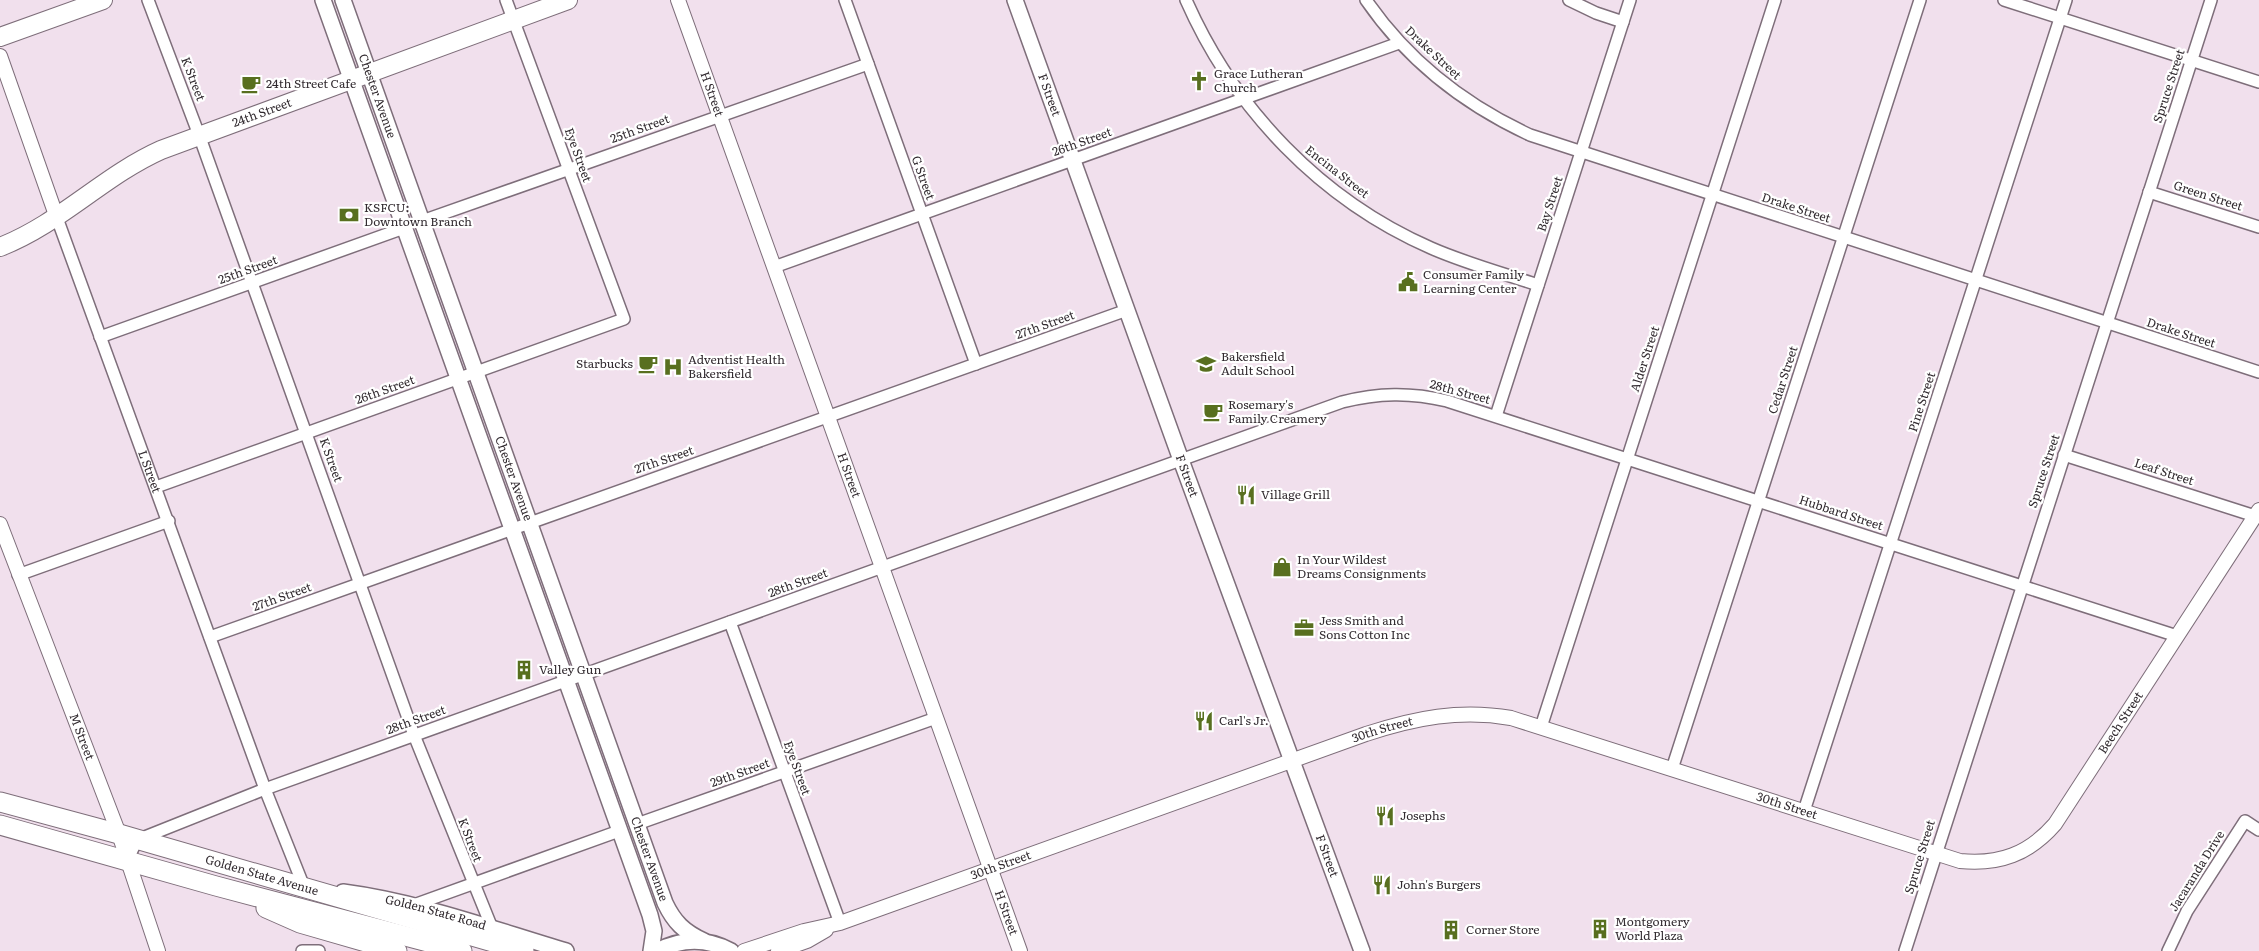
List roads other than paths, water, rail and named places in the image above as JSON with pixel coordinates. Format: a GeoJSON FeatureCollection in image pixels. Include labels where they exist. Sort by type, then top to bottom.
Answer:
{"type":"FeatureCollection","features":[{"type":"Feature","properties":{"kind":"highway","name":"Golden State Avenue"},"geometry":{"type":"LineString","coordinates":[[0,802],[119,834],[524,951]]}},
{"type":"Feature","properties":{"kind":"highway","name":"Golden State Avenue"},"geometry":{"type":"LineString","coordinates":[[0,824],[216,886],[462,951]]}},
{"type":"Feature","properties":{"kind":"highway"},"geometry":{"type":"LineString","coordinates":[[216,886],[300,923],[398,951]]}},
{"type":"Feature","properties":{"kind":"main road"},"geometry":{"type":"LineString","coordinates":[[0,37],[103,0]]}},
{"type":"Feature","properties":{"kind":"main road","name":"Chester Avenue"},"geometry":{"type":"LineString","coordinates":[[323,0],[653,926],[654,943],[651,951]]}},
{"type":"Feature","properties":{"kind":"main road","name":"Chester Avenue"},"geometry":{"type":"LineString","coordinates":[[343,0],[671,917],[690,935],[704,941]]}},
{"type":"Feature","properties":{"kind":"main road","name":"24th Street"},"geometry":{"type":"LineString","coordinates":[[0,247],[31,233],[57,218],[138,161],[199,135],[568,0]]}},
{"type":"Feature","properties":{"kind":"main road","name":"F Street"},"geometry":{"type":"LineString","coordinates":[[1015,0],[1181,460],[1362,951]]}},
{"type":"Feature","properties":{"kind":"main road"},"geometry":{"type":"LineString","coordinates":[[383,169],[394,176],[422,222]]}},
{"type":"Feature","properties":{"kind":"main road","name":"Golden State Road"},"geometry":{"type":"LineString","coordinates":[[304,887],[379,897],[492,928],[566,951]]}},
{"type":"Feature","properties":{"kind":"main road"},"geometry":{"type":"LineString","coordinates":[[657,951],[679,942],[704,941],[732,951]]}},
{"type":"Feature","properties":{"kind":"street","name":"K Street"},"geometry":{"type":"LineString","coordinates":[[148,0],[199,135],[414,735],[492,928]]}},
{"type":"Feature","properties":{"kind":"street","name":"Eye Street"},"geometry":{"type":"LineString","coordinates":[[506,0],[624,319]]}},
{"type":"Feature","properties":{"kind":"street","name":"H Street"},"geometry":{"type":"LineString","coordinates":[[678,0],[1020,951]]}},
{"type":"Feature","properties":{"kind":"street","name":"G Street"},"geometry":{"type":"LineString","coordinates":[[845,0],[976,364]]}},
{"type":"Feature","properties":{"kind":"street","name":"Encina Street"},"geometry":{"type":"LineString","coordinates":[[1186,0],[1210,48],[1243,99],[1293,155],[1331,187],[1372,216],[1430,247],[1538,285]]}},
{"type":"Feature","properties":{"kind":"street","name":"Drake Street"},"geometry":{"type":"LineString","coordinates":[[1366,0],[1399,43],[1441,82],[1483,112],[1530,135],[1712,196],[2259,372]]}},
{"type":"Feature","properties":{"kind":"street"},"geometry":{"type":"LineString","coordinates":[[1569,0],[1596,13],[1623,22]]}},
{"type":"Feature","properties":{"kind":"street","name":"Bay Street"},"geometry":{"type":"LineString","coordinates":[[1496,416],[1630,0]]}},
{"type":"Feature","properties":{"kind":"street","name":"Alder Street"},"geometry":{"type":"LineString","coordinates":[[1541,726],[1775,0]]}},
{"type":"Feature","properties":{"kind":"street","name":"Cedar Street"},"geometry":{"type":"LineString","coordinates":[[1672,769],[1920,0]]}},
{"type":"Feature","properties":{"kind":"street"},"geometry":{"type":"LineString","coordinates":[[2004,0],[2259,82]]}},
{"type":"Feature","properties":{"kind":"street","name":"Pine Street"},"geometry":{"type":"LineString","coordinates":[[1804,812],[2066,0]]}},
{"type":"Feature","properties":{"kind":"street","name":"Spruce Street"},"geometry":{"type":"LineString","coordinates":[[1905,951],[2211,0]]}},
{"type":"Feature","properties":{"kind":"street","name":"26th Street"},"geometry":{"type":"LineString","coordinates":[[774,267],[1399,43]]}},
{"type":"Feature","properties":{"kind":"street","name":"L Street"},"geometry":{"type":"LineString","coordinates":[[0,56],[264,789],[304,887]]}},
{"type":"Feature","properties":{"kind":"street","name":"25th Street"},"geometry":{"type":"LineString","coordinates":[[422,222],[868,64]]}},
{"type":"Feature","properties":{"kind":"street","name":"Green Street"},"geometry":{"type":"LineString","coordinates":[[2149,192],[2259,227]]}},
{"type":"Feature","properties":{"kind":"street","name":"25th Street"},"geometry":{"type":"LineString","coordinates":[[100,337],[404,228]]}},
{"type":"Feature","properties":{"kind":"street","name":"27th Street"},"geometry":{"type":"LineString","coordinates":[[210,637],[1127,310]]}},
{"type":"Feature","properties":{"kind":"street","name":"26th Street"},"geometry":{"type":"LineString","coordinates":[[156,487],[624,319]]}},
{"type":"Feature","properties":{"kind":"street","name":"28th Street"},"geometry":{"type":"LineString","coordinates":[[138,840],[264,789],[1342,402],[1366,396],[1397,394],[1429,396],[1496,416]]}},
{"type":"Feature","properties":{"kind":"street","name":"Hubbard Street"},"geometry":{"type":"LineString","coordinates":[[1496,416],[2177,636]]}},
{"type":"Feature","properties":{"kind":"street","name":"Leaf Street"},"geometry":{"type":"LineString","coordinates":[[2064,455],[2257,513]]}},
{"type":"Feature","properties":{"kind":"street","name":"Beech Street"},"geometry":{"type":"LineString","coordinates":[[1935,854],[1960,861],[1992,862],[2021,853],[2045,836],[2056,824],[2257,513]]}},
{"type":"Feature","properties":{"kind":"street"},"geometry":{"type":"LineString","coordinates":[[18,575],[169,521]]}},
{"type":"Feature","properties":{"kind":"street","name":"M Street"},"geometry":{"type":"LineString","coordinates":[[0,524],[4,545],[18,575],[119,834],[158,951]]}},
{"type":"Feature","properties":{"kind":"street","name":"Eye Street"},"geometry":{"type":"LineString","coordinates":[[730,622],[783,772],[840,923]]}},
{"type":"Feature","properties":{"kind":"street","name":"30th Street"},"geometry":{"type":"LineString","coordinates":[[744,951],[804,931],[840,923],[1388,727],[1415,719],[1442,715],[1491,714],[1541,726],[1935,854]]}},
{"type":"Feature","properties":{"kind":"street","name":"29th Street"},"geometry":{"type":"LineString","coordinates":[[637,824],[936,718]]}},
{"type":"Feature","properties":{"kind":"street","name":"Jacaranda Drive"},"geometry":{"type":"LineString","coordinates":[[2168,951],[2187,911],[2245,821],[2259,830]]}},
{"type":"Feature","properties":{"kind":"street"},"geometry":{"type":"LineString","coordinates":[[411,906],[619,831]]}},
{"type":"Feature","properties":{"kind":"street"},"geometry":{"type":"LineString","coordinates":[[128,861],[138,840]]}},
{"type":"Feature","properties":{"kind":"street","name":"30th Street"},"geometry":{"type":"LineString","coordinates":[[778,951],[807,941],[840,923]]}},
{"type":"Feature","properties":{"kind":"street"},"geometry":{"type":"LineString","coordinates":[[302,951],[319,950]]}},
{"type":"Feature","properties":{"kind":"place","name":"Grace Lutheran Church"},"geometry":{"type":"Point","coordinates":[1199,81]}},
{"type":"Feature","properties":{"kind":"place","name":"24th Street Cafe"},"geometry":{"type":"Point","coordinates":[251,84]}},
{"type":"Feature","properties":{"kind":"place","name":"KSFCU: Downtown Branch"},"geometry":{"type":"Point","coordinates":[349,215]}},
{"type":"Feature","properties":{"kind":"place","name":"Consumer Family Learning Center"},"geometry":{"type":"Point","coordinates":[1408,282]}},
{"type":"Feature","properties":{"kind":"place","name":"Starbucks"},"geometry":{"type":"Point","coordinates":[648,364]}},
{"type":"Feature","properties":{"kind":"place","name":"Bakersfield Adult School"},"geometry":{"type":"Point","coordinates":[1206,364]}},
{"type":"Feature","properties":{"kind":"place","name":"Adventist Health Bakersfield"},"geometry":{"type":"Point","coordinates":[673,367]}},
{"type":"Feature","properties":{"kind":"place","name":"Rosemary's Family Creamery"},"geometry":{"type":"Point","coordinates":[1213,412]}},
{"type":"Feature","properties":{"kind":"place","name":"Village Grill"},"geometry":{"type":"Point","coordinates":[1246,495]}},
{"type":"Feature","properties":{"kind":"place","name":"In Your Wildest Dreams Consignments"},"geometry":{"type":"Point","coordinates":[1282,567]}},
{"type":"Feature","properties":{"kind":"place","name":"Jess Smith and Sons Cotton Inc"},"geometry":{"type":"Point","coordinates":[1304,628]}},
{"type":"Feature","properties":{"kind":"place","name":"Valley Gun"},"geometry":{"type":"Point","coordinates":[524,670]}},
{"type":"Feature","properties":{"kind":"place","name":"Carl's Jr."},"geometry":{"type":"Point","coordinates":[1204,721]}},
{"type":"Feature","properties":{"kind":"place","name":"Josephs"},"geometry":{"type":"Point","coordinates":[1385,816]}},
{"type":"Feature","properties":{"kind":"place","name":"John's Burgers"},"geometry":{"type":"Point","coordinates":[1382,885]}},
{"type":"Feature","properties":{"kind":"place","name":"Montgomery World Plaza"},"geometry":{"type":"Point","coordinates":[1600,929]}},
{"type":"Feature","properties":{"kind":"place","name":"Corner Store"},"geometry":{"type":"Point","coordinates":[1451,930]}}]}
